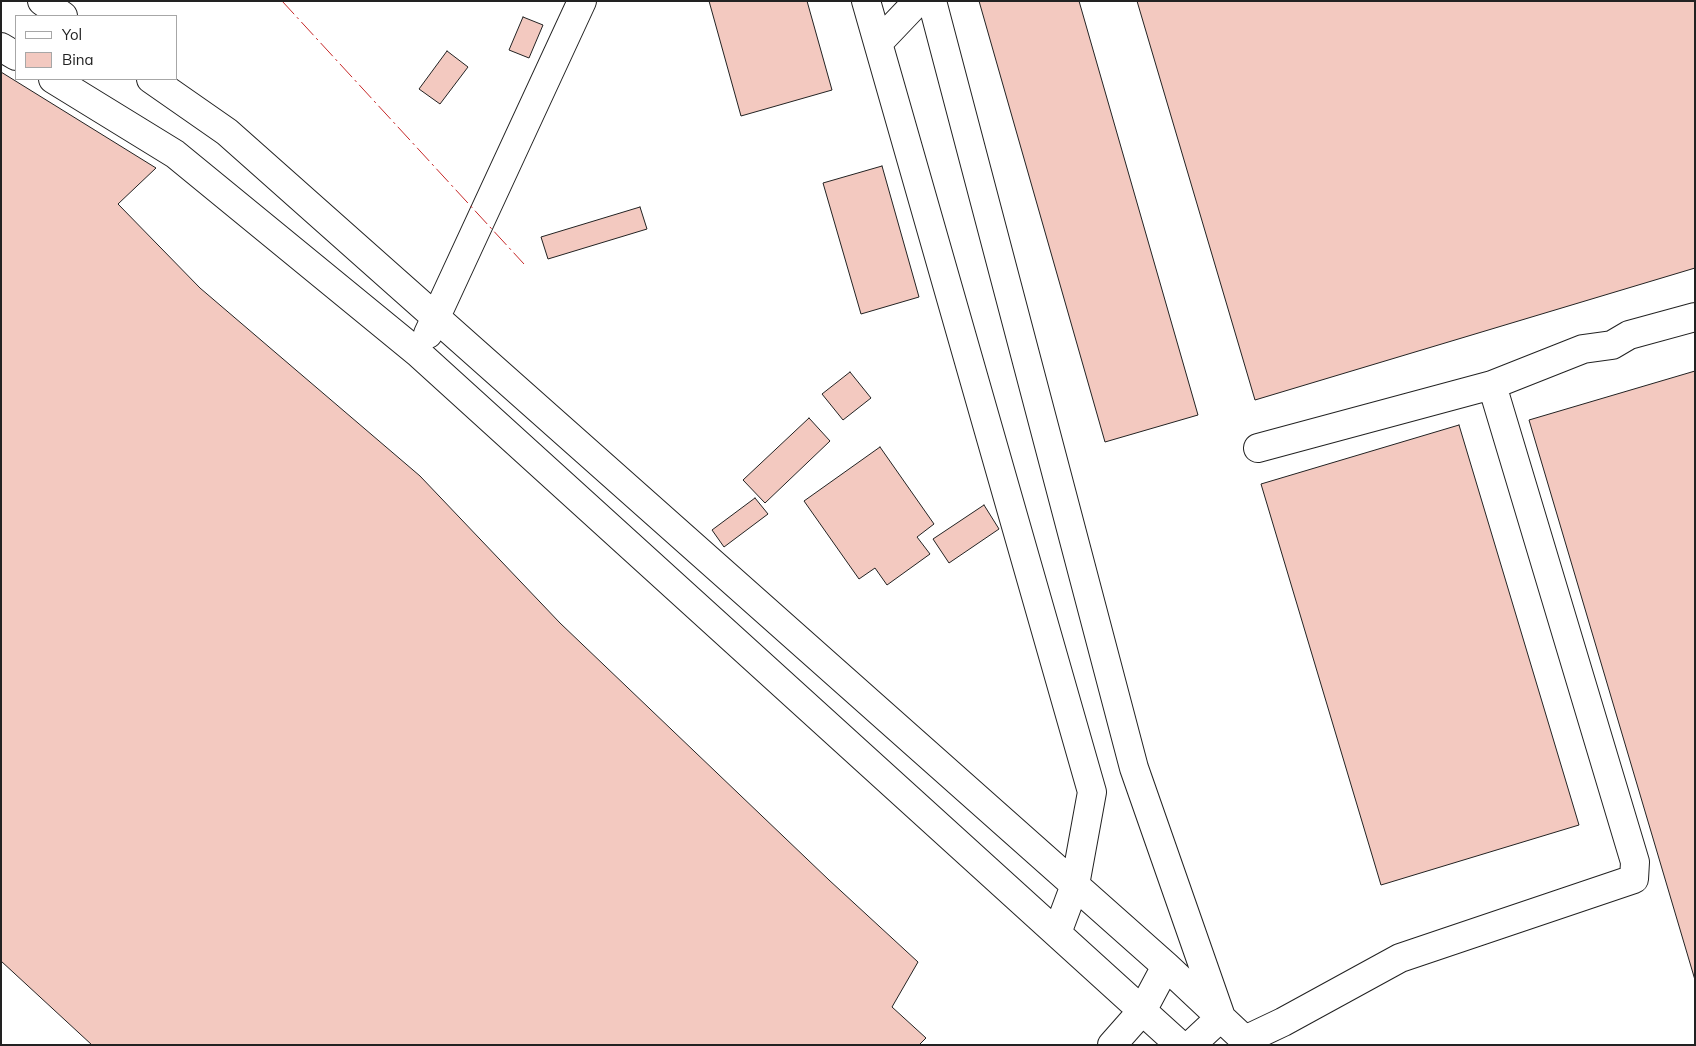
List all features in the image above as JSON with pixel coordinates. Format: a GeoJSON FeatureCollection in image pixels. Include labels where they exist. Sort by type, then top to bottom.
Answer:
{"type":"FeatureCollection","features":[{"type":"Feature","properties":{"kind":"street"},"geometry":{"type":"LineString","coordinates":[[42,1],[62,15]]}},
{"type":"Feature","properties":{"kind":"street"},"geometry":{"type":"LineString","coordinates":[[418,354],[436,319],[582,1]]}},
{"type":"Feature","properties":{"kind":"street"},"geometry":{"type":"LineString","coordinates":[[866,1],[1092,792],[1075,885],[1057,933]]}},
{"type":"Feature","properties":{"kind":"street"},"geometry":{"type":"LineString","coordinates":[[878,43],[918,1]]}},
{"type":"Feature","properties":{"kind":"street"},"geometry":{"type":"LineString","coordinates":[[932,1],[1134,768],[1221,1017]]}},
{"type":"Feature","properties":{"kind":"street"},"geometry":{"type":"LineString","coordinates":[[1,47],[15,55]]}},
{"type":"Feature","properties":{"kind":"street"},"geometry":{"type":"LineString","coordinates":[[55,80],[175,154],[418,354],[1180,1045]]}},
{"type":"Feature","properties":{"kind":"street"},"geometry":{"type":"LineString","coordinates":[[152,80],[227,132],[1166,966],[1247,1042],[1400,958],[1634,879],[1636,862],[1492,385]]}},
{"type":"Feature","properties":{"kind":"street"},"geometry":{"type":"LineString","coordinates":[[1258,448],[1492,385],[1583,349],[1612,345],[1629,335],[1695,317]]}},
{"type":"Feature","properties":{"kind":"street"},"geometry":{"type":"LineString","coordinates":[[1112,1045],[1142,1011],[1166,966]]}},
{"type":"Feature","properties":{"kind":"street"},"geometry":{"type":"LineString","coordinates":[[1191,1045],[1221,1017]]}},
{"type":"Feature","properties":{"kind":"building"},"geometry":{"type":"Polygon","coordinates":[[[709,1],[807,1],[832,90],[741,116],[709,1]]]}},
{"type":"Feature","properties":{"kind":"building"},"geometry":{"type":"Polygon","coordinates":[[[979,1],[1079,1],[1198,415],[1105,442],[979,1]]]}},
{"type":"Feature","properties":{"kind":"building"},"geometry":{"type":"Polygon","coordinates":[[[1137,1],[1695,1],[1695,268],[1255,400],[1137,1]]]}},
{"type":"Feature","properties":{"kind":"building"},"geometry":{"type":"Polygon","coordinates":[[[523,17],[543,25],[529,58],[509,50],[523,17]]]}},
{"type":"Feature","properties":{"kind":"building"},"geometry":{"type":"Polygon","coordinates":[[[447,51],[468,67],[440,104],[419,89],[447,51]]]}},
{"type":"Feature","properties":{"kind":"building"},"geometry":{"type":"Polygon","coordinates":[[[1,72],[156,168],[118,204],[200,288],[420,476],[560,623],[829,880],[918,962],[892,1007],[926,1038],[919,1045],[92,1045],[1,961],[1,72]]]}},
{"type":"Feature","properties":{"kind":"building"},"geometry":{"type":"Polygon","coordinates":[[[882,166],[919,297],[861,314],[823,183],[882,166]]]}},
{"type":"Feature","properties":{"kind":"building"},"geometry":{"type":"Polygon","coordinates":[[[640,207],[647,229],[548,259],[541,237],[640,207]]]}},
{"type":"Feature","properties":{"kind":"building"},"geometry":{"type":"Polygon","coordinates":[[[1695,371],[1695,980],[1529,420],[1695,371]]]}},
{"type":"Feature","properties":{"kind":"building"},"geometry":{"type":"Polygon","coordinates":[[[850,372],[871,398],[843,420],[822,394],[850,372]]]}},
{"type":"Feature","properties":{"kind":"building"},"geometry":{"type":"Polygon","coordinates":[[[809,418],[830,441],[765,503],[743,480],[809,418]]]}},
{"type":"Feature","properties":{"kind":"building"},"geometry":{"type":"Polygon","coordinates":[[[1459,425],[1579,825],[1381,885],[1261,484],[1459,425]]]}},
{"type":"Feature","properties":{"kind":"building"},"geometry":{"type":"Polygon","coordinates":[[[880,447],[934,524],[917,537],[930,554],[887,585],[875,568],[859,579],[804,501],[880,447]]]}},
{"type":"Feature","properties":{"kind":"building"},"geometry":{"type":"Polygon","coordinates":[[[755,498],[768,514],[724,547],[712,530],[755,498]]]}},
{"type":"Feature","properties":{"kind":"building"},"geometry":{"type":"Polygon","coordinates":[[[984,505],[999,529],[949,563],[933,539],[984,505]]]}},
{"type":"Feature","properties":{"kind":"power"},"geometry":{"type":"LineString","coordinates":[[282,1],[524,264]]}}]}
